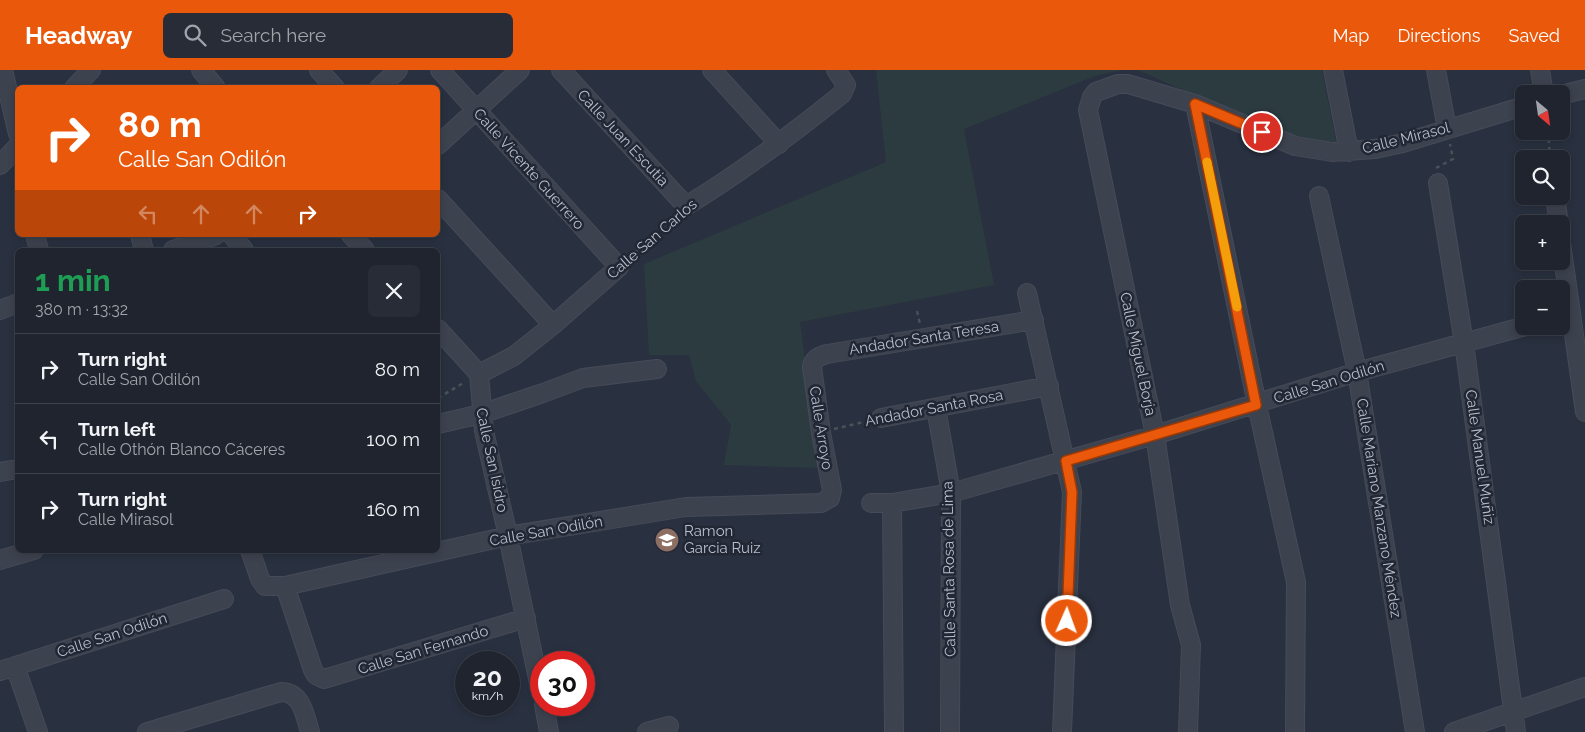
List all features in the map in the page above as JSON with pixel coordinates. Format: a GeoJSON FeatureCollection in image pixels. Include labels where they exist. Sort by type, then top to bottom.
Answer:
{"type":"FeatureCollection","features":[{"type":"Feature","properties":{"kind":"street"},"geometry":{"type":"LineString","coordinates":[[3,70],[15,144]]}},
{"type":"Feature","properties":{"kind":"street"},"geometry":{"type":"LineString","coordinates":[[201,70],[214,85]]}},
{"type":"Feature","properties":{"kind":"street"},"geometry":{"type":"LineString","coordinates":[[319,70],[333,85]]}},
{"type":"Feature","properties":{"kind":"street"},"geometry":{"type":"LineString","coordinates":[[382,85],[398,70]]}},
{"type":"Feature","properties":{"kind":"street","name":"Calle Vicente Guerrero"},"geometry":{"type":"LineString","coordinates":[[440,70],[619,267]]}},
{"type":"Feature","properties":{"kind":"street"},"geometry":{"type":"LineString","coordinates":[[440,143],[520,70]]}},
{"type":"Feature","properties":{"kind":"street","name":"Calle Juan Escutia"},"geometry":{"type":"LineString","coordinates":[[561,70],[686,206]]}},
{"type":"Feature","properties":{"kind":"street"},"geometry":{"type":"LineString","coordinates":[[712,70],[779,144]]}},
{"type":"Feature","properties":{"kind":"street","name":"Calle San Carlos"},"geometry":{"type":"LineString","coordinates":[[686,206],[729,180],[779,144],[842,94],[846,85],[836,70]]}},
{"type":"Feature","properties":{"kind":"street"},"geometry":{"type":"LineString","coordinates":[[1333,70],[1349,152]]}},
{"type":"Feature","properties":{"kind":"street"},"geometry":{"type":"LineString","coordinates":[[1436,70],[1447,129]]}},
{"type":"Feature","properties":{"kind":"street"},"geometry":{"type":"LineString","coordinates":[[1540,70],[1542,85]]}},
{"type":"Feature","properties":{"kind":"street","name":"Calle Mirasol"},"geometry":{"type":"LineString","coordinates":[[1092,97],[1102,89],[1118,84],[1128,84],[1195,104],[1295,146],[1332,152],[1375,149],[1515,109]]}},
{"type":"Feature","properties":{"kind":"street"},"geometry":{"type":"LineString","coordinates":[[1570,93],[1585,89]]}},
{"type":"Feature","properties":{"kind":"street","name":"Calle Miguel Borja"},"geometry":{"type":"LineString","coordinates":[[1092,97],[1088,110],[1155,435],[1180,605],[1191,652],[1188,732]]}},
{"type":"Feature","properties":{"kind":"street"},"geometry":{"type":"LineString","coordinates":[[1195,104],[1256,405],[1296,582],[1295,732]]}},
{"type":"Feature","properties":{"kind":"street"},"geometry":{"type":"LineString","coordinates":[[0,165],[15,151]]}},
{"type":"Feature","properties":{"kind":"street","name":"Calle Manuel Muñiz"},"geometry":{"type":"LineString","coordinates":[[1436,176],[1464,342],[1516,732]]}},
{"type":"Feature","properties":{"kind":"street","name":"Calle Mariano Manzano Méndez"},"geometry":{"type":"LineString","coordinates":[[1319,196],[1357,372],[1415,732]]}},
{"type":"Feature","properties":{"kind":"street"},"geometry":{"type":"LineString","coordinates":[[440,201],[553,325]]}},
{"type":"Feature","properties":{"kind":"street"},"geometry":{"type":"LineString","coordinates":[[179,248],[210,237]]}},
{"type":"Feature","properties":{"kind":"street"},"geometry":{"type":"LineString","coordinates":[[234,237],[242,248]]}},
{"type":"Feature","properties":{"kind":"street"},"geometry":{"type":"LineString","coordinates":[[353,237],[363,248]]}},
{"type":"Feature","properties":{"kind":"street","name":"Calle San Carlos"},"geometry":{"type":"LineString","coordinates":[[480,384],[553,325],[619,267]]}},
{"type":"Feature","properties":{"kind":"street"},"geometry":{"type":"LineString","coordinates":[[1028,292],[1072,492],[1062,732]]}},
{"type":"Feature","properties":{"kind":"street"},"geometry":{"type":"LineString","coordinates":[[0,310],[15,304]]}},
{"type":"Feature","properties":{"kind":"street","name":"Andador Santa Teresa"},"geometry":{"type":"LineString","coordinates":[[816,359],[826,354],[1034,320]]}},
{"type":"Feature","properties":{"kind":"street","name":"Calle San Odilón"},"geometry":{"type":"LineString","coordinates":[[871,503],[892,503],[951,492],[1066,461],[1256,405],[1357,372],[1515,329]]}},
{"type":"Feature","properties":{"kind":"street"},"geometry":{"type":"LineString","coordinates":[[440,332],[480,384]]}},
{"type":"Feature","properties":{"kind":"street"},"geometry":{"type":"LineString","coordinates":[[1570,335],[1585,412]]}},
{"type":"Feature","properties":{"kind":"street","name":"Calle Arroyo"},"geometry":{"type":"LineString","coordinates":[[816,359],[812,363],[812,368],[821,433],[832,490],[830,498]]}},
{"type":"Feature","properties":{"kind":"street"},"geometry":{"type":"LineString","coordinates":[[440,424],[481,414],[583,378],[657,369]]}},
{"type":"Feature","properties":{"kind":"street","name":"Calle San Isidro"},"geometry":{"type":"LineString","coordinates":[[480,384],[481,414],[533,651]]}},
{"type":"Feature","properties":{"kind":"street","name":"Andador Santa Rosa"},"geometry":{"type":"LineString","coordinates":[[881,418],[1048,386]]}},
{"type":"Feature","properties":{"kind":"street","name":"Calle Santa Rosa de Lima"},"geometry":{"type":"LineString","coordinates":[[936,408],[951,492],[950,732]]}},
{"type":"Feature","properties":{"kind":"street"},"geometry":{"type":"LineString","coordinates":[[0,472],[15,470]]}},
{"type":"Feature","properties":{"kind":"street","name":"Calle San Odilón"},"geometry":{"type":"LineString","coordinates":[[440,548],[686,507],[821,504],[830,498]]}},
{"type":"Feature","properties":{"kind":"street"},"geometry":{"type":"LineString","coordinates":[[892,503],[894,732]]}},
{"type":"Feature","properties":{"kind":"street"},"geometry":{"type":"LineString","coordinates":[[0,560],[24,553]]}},
{"type":"Feature","properties":{"kind":"street","name":"Calle San Odilón"},"geometry":{"type":"LineString","coordinates":[[251,553],[260,579],[266,586],[284,586],[410,554]]}},
{"type":"Feature","properties":{"kind":"street","name":"Calle San Fernando"},"geometry":{"type":"LineString","coordinates":[[284,586],[313,670],[320,678],[328,679],[526,618]]}},
{"type":"Feature","properties":{"kind":"street","name":"Calle San Odilón"},"geometry":{"type":"LineString","coordinates":[[8,669],[224,599]]}},
{"type":"Feature","properties":{"kind":"street"},"geometry":{"type":"LineString","coordinates":[[8,669],[38,732]]}},
{"type":"Feature","properties":{"kind":"street"},"geometry":{"type":"LineString","coordinates":[[1454,732],[1585,687]]}},
{"type":"Feature","properties":{"kind":"street"},"geometry":{"type":"LineString","coordinates":[[147,732],[281,692],[293,694],[302,706],[310,732]]}},
{"type":"Feature","properties":{"kind":"street"},"geometry":{"type":"LineString","coordinates":[[546,716],[549,732]]}},
{"type":"Feature","properties":{"kind":"street"},"geometry":{"type":"LineString","coordinates":[[647,732],[670,726]]}},
{"type":"Feature","properties":{"kind":"path"},"geometry":{"type":"LineString","coordinates":[[1436,176],[1453,159]]}},
{"type":"Feature","properties":{"kind":"path","name":"Calle San Carlos"},"geometry":{"type":"LineString","coordinates":[[619,267],[686,206]]}},
{"type":"Feature","properties":{"kind":"path"},"geometry":{"type":"LineString","coordinates":[[440,397],[480,384]]}},
{"type":"Feature","properties":{"kind":"path","name":"Andador Santa Rosa"},"geometry":{"type":"LineString","coordinates":[[821,433],[881,418]]}},
{"type":"Feature","properties":{"kind":"shaded area"},"geometry":{"type":"Polygon","coordinates":[[[876,70],[1122,70],[1095,76],[964,129],[994,285],[800,322],[820,468],[724,465],[731,425],[696,381],[689,355],[649,355],[644,264],[886,162],[876,70]]]}},
{"type":"Feature","properties":{"kind":"shaded area"},"geometry":{"type":"Polygon","coordinates":[[[1138,70],[1322,70],[1337,146],[1287,137],[1138,70]]]}},
{"type":"Feature","properties":{"kind":"slow traffic"},"geometry":{"type":"LineString","coordinates":[[1207,162],[1237,307]]}},
{"type":"Feature","properties":{"kind":"place","name":"Ramon Garcia Ruiz"},"geometry":{"type":"Point","coordinates":[667,540]}},
{"type":"Feature","properties":{"kind":"route"},"geometry":{"type":"LineString","coordinates":[[1067,621],[1072,492],[1066,461],[1256,405],[1195,104],[1262,132]]}}]}
